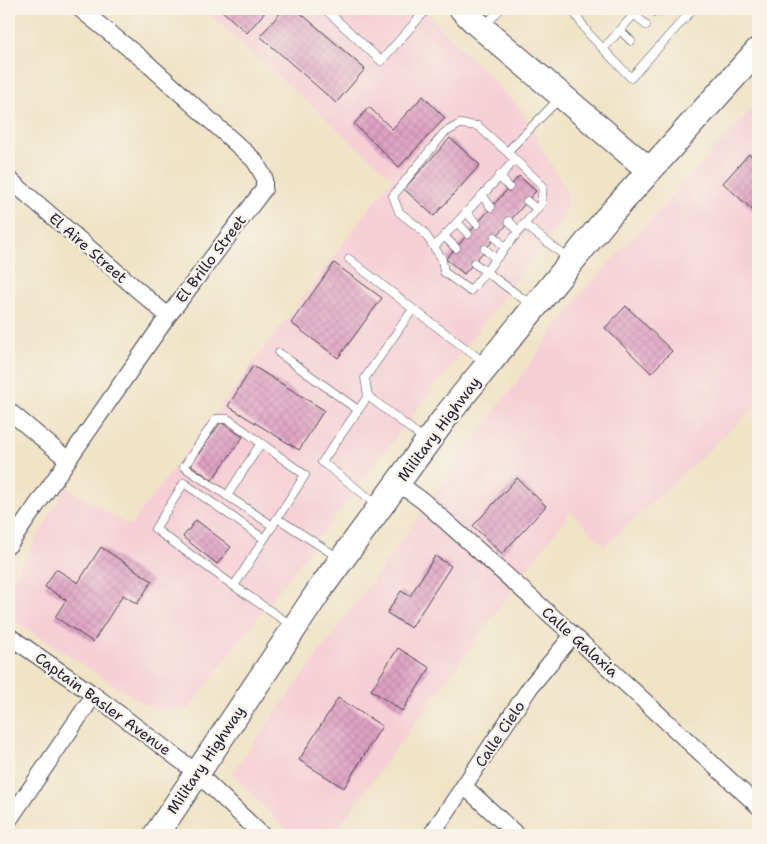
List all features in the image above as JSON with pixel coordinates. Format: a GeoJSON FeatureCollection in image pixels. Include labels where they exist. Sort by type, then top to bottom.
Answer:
{"type":"FeatureCollection","features":[{"type":"Feature","properties":{"kind":"main road"},"geometry":{"type":"LineString","coordinates":[[462,9],[649,170]]}},
{"type":"Feature","properties":{"kind":"main road","name":"Military Highway"},"geometry":{"type":"LineString","coordinates":[[156,835],[342,560],[428,442],[572,261],[649,170],[758,50]]}},
{"type":"Feature","properties":{"kind":"street","name":"El Brillo Street"},"geometry":{"type":"LineString","coordinates":[[9,545],[168,316],[264,189],[264,177],[254,160],[147,63],[80,9]]}},
{"type":"Feature","properties":{"kind":"street","name":"El Aire Street"},"geometry":{"type":"LineString","coordinates":[[9,179],[168,316]]}},
{"type":"Feature","properties":{"kind":"street"},"geometry":{"type":"LineString","coordinates":[[9,411],[68,459]]}},
{"type":"Feature","properties":{"kind":"street","name":"Calle Galaxia"},"geometry":{"type":"LineString","coordinates":[[398,483],[423,501],[573,635],[758,806]]}},
{"type":"Feature","properties":{"kind":"street","name":"Calle Cielo"},"geometry":{"type":"LineString","coordinates":[[431,835],[531,686],[573,635]]}},
{"type":"Feature","properties":{"kind":"street","name":"Captain Basler Avenue"},"geometry":{"type":"LineString","coordinates":[[9,636],[94,695],[197,773],[262,835]]}},
{"type":"Feature","properties":{"kind":"street"},"geometry":{"type":"LineString","coordinates":[[9,820],[94,695]]}},
{"type":"Feature","properties":{"kind":"street"},"geometry":{"type":"LineString","coordinates":[[464,786],[517,835]]}},
{"type":"Feature","properties":{"kind":"lane"},"geometry":{"type":"LineString","coordinates":[[325,9],[380,61],[427,9]]}},
{"type":"Feature","properties":{"kind":"lane"},"geometry":{"type":"LineString","coordinates":[[483,28],[500,9]]}},
{"type":"Feature","properties":{"kind":"lane"},"geometry":{"type":"LineString","coordinates":[[572,9],[588,33],[631,78],[646,55],[664,42],[672,27],[689,10]]}},
{"type":"Feature","properties":{"kind":"lane"},"geometry":{"type":"LineString","coordinates":[[603,49],[636,11],[646,25]]}},
{"type":"Feature","properties":{"kind":"lane"},"geometry":{"type":"LineString","coordinates":[[620,30],[631,41]]}},
{"type":"Feature","properties":{"kind":"lane"},"geometry":{"type":"LineString","coordinates":[[657,36],[664,42]]}},
{"type":"Feature","properties":{"kind":"lane"},"geometry":{"type":"LineString","coordinates":[[507,152],[562,96]]}},
{"type":"Feature","properties":{"kind":"lane"},"geometry":{"type":"LineString","coordinates":[[460,124],[478,126],[515,160],[543,186],[541,204],[470,291],[444,272],[442,259],[434,247],[423,231],[399,212],[393,196],[444,133],[460,124]]}},
{"type":"Feature","properties":{"kind":"lane"},"geometry":{"type":"LineString","coordinates":[[434,247],[515,160]]}},
{"type":"Feature","properties":{"kind":"lane"},"geometry":{"type":"LineString","coordinates":[[499,176],[509,187]]}},
{"type":"Feature","properties":{"kind":"lane"},"geometry":{"type":"LineString","coordinates":[[482,195],[491,207]]}},
{"type":"Feature","properties":{"kind":"lane"},"geometry":{"type":"LineString","coordinates":[[527,201],[537,208]]}},
{"type":"Feature","properties":{"kind":"lane"},"geometry":{"type":"LineString","coordinates":[[466,212],[477,224]]}},
{"type":"Feature","properties":{"kind":"lane"},"geometry":{"type":"LineString","coordinates":[[509,221],[518,231]]}},
{"type":"Feature","properties":{"kind":"lane"},"geometry":{"type":"LineString","coordinates":[[457,222],[468,234]]}},
{"type":"Feature","properties":{"kind":"lane"},"geometry":{"type":"LineString","coordinates":[[524,224],[572,261]]}},
{"type":"Feature","properties":{"kind":"lane"},"geometry":{"type":"LineString","coordinates":[[444,236],[456,248]]}},
{"type":"Feature","properties":{"kind":"lane"},"geometry":{"type":"LineString","coordinates":[[495,238],[504,248]]}},
{"type":"Feature","properties":{"kind":"lane"},"geometry":{"type":"LineString","coordinates":[[485,249],[496,259]]}},
{"type":"Feature","properties":{"kind":"lane"},"geometry":{"type":"LineString","coordinates":[[350,259],[488,365]]}},
{"type":"Feature","properties":{"kind":"lane"},"geometry":{"type":"LineString","coordinates":[[474,262],[534,307]]}},
{"type":"Feature","properties":{"kind":"lane"},"geometry":{"type":"LineString","coordinates":[[414,309],[365,378],[368,396],[428,442]]}},
{"type":"Feature","properties":{"kind":"lane"},"geometry":{"type":"LineString","coordinates":[[279,353],[358,410]]}},
{"type":"Feature","properties":{"kind":"lane"},"geometry":{"type":"LineString","coordinates":[[368,396],[322,462],[380,506]]}},
{"type":"Feature","properties":{"kind":"lane"},"geometry":{"type":"LineString","coordinates":[[234,586],[264,538],[275,522],[305,475],[228,419],[216,419],[184,467],[228,496],[275,522],[342,560]]}},
{"type":"Feature","properties":{"kind":"lane"},"geometry":{"type":"LineString","coordinates":[[228,496],[261,443]]}},
{"type":"Feature","properties":{"kind":"lane"},"geometry":{"type":"LineString","coordinates":[[264,538],[184,483],[155,529],[295,628]]}},
{"type":"Feature","properties":{"kind":"shaded area"},"geometry":{"type":"Polygon","coordinates":[[[203,9],[423,9],[519,107],[569,196],[563,219],[188,709],[154,710],[9,617],[9,587],[66,487],[130,526],[393,178],[203,9]]]}},
{"type":"Feature","properties":{"kind":"shaded area"},"geometry":{"type":"Polygon","coordinates":[[[758,102],[758,404],[605,546],[570,511],[333,835],[291,835],[232,773],[580,295],[758,102]]]}},
{"type":"Feature","properties":{"kind":"building"},"geometry":{"type":"Polygon","coordinates":[[[220,9],[261,9],[265,12],[247,33],[220,9]]]}},
{"type":"Feature","properties":{"kind":"building"},"geometry":{"type":"Polygon","coordinates":[[[284,9],[296,9],[365,69],[336,103],[260,36],[284,9]]]}},
{"type":"Feature","properties":{"kind":"building"},"geometry":{"type":"Polygon","coordinates":[[[423,96],[445,118],[399,167],[354,124],[369,107],[392,129],[423,96]]]}},
{"type":"Feature","properties":{"kind":"building"},"geometry":{"type":"Polygon","coordinates":[[[450,138],[480,165],[434,216],[404,189],[450,138]]]}},
{"type":"Feature","properties":{"kind":"building"},"geometry":{"type":"Polygon","coordinates":[[[749,154],[758,162],[758,215],[723,183],[749,154]]]}},
{"type":"Feature","properties":{"kind":"building"},"geometry":{"type":"Polygon","coordinates":[[[519,176],[536,191],[464,274],[446,259],[519,176]]]}},
{"type":"Feature","properties":{"kind":"building"},"geometry":{"type":"Polygon","coordinates":[[[334,263],[382,298],[338,358],[291,323],[334,263]]]}},
{"type":"Feature","properties":{"kind":"building"},"geometry":{"type":"Polygon","coordinates":[[[626,306],[672,351],[651,373],[605,328],[626,306]]]}},
{"type":"Feature","properties":{"kind":"building"},"geometry":{"type":"Polygon","coordinates":[[[253,366],[324,410],[299,450],[228,406],[253,366]]]}},
{"type":"Feature","properties":{"kind":"building"},"geometry":{"type":"Polygon","coordinates":[[[221,422],[243,437],[212,480],[191,465],[221,422]]]}},
{"type":"Feature","properties":{"kind":"building"},"geometry":{"type":"Polygon","coordinates":[[[517,478],[546,506],[502,554],[473,526],[517,478]]]}},
{"type":"Feature","properties":{"kind":"building"},"geometry":{"type":"Polygon","coordinates":[[[196,520],[231,547],[217,564],[183,537],[196,520]]]}},
{"type":"Feature","properties":{"kind":"building"},"geometry":{"type":"Polygon","coordinates":[[[101,547],[152,581],[137,604],[123,595],[93,642],[55,617],[66,600],[45,587],[56,569],[78,583],[101,547]]]}},
{"type":"Feature","properties":{"kind":"building"},"geometry":{"type":"Polygon","coordinates":[[[435,556],[451,566],[411,628],[387,613],[401,591],[410,596],[435,556]]]}},
{"type":"Feature","properties":{"kind":"building"},"geometry":{"type":"Polygon","coordinates":[[[398,648],[430,668],[402,711],[371,690],[398,648]]]}},
{"type":"Feature","properties":{"kind":"building"},"geometry":{"type":"Polygon","coordinates":[[[338,698],[382,726],[344,788],[299,760],[338,698]]]}}]}
